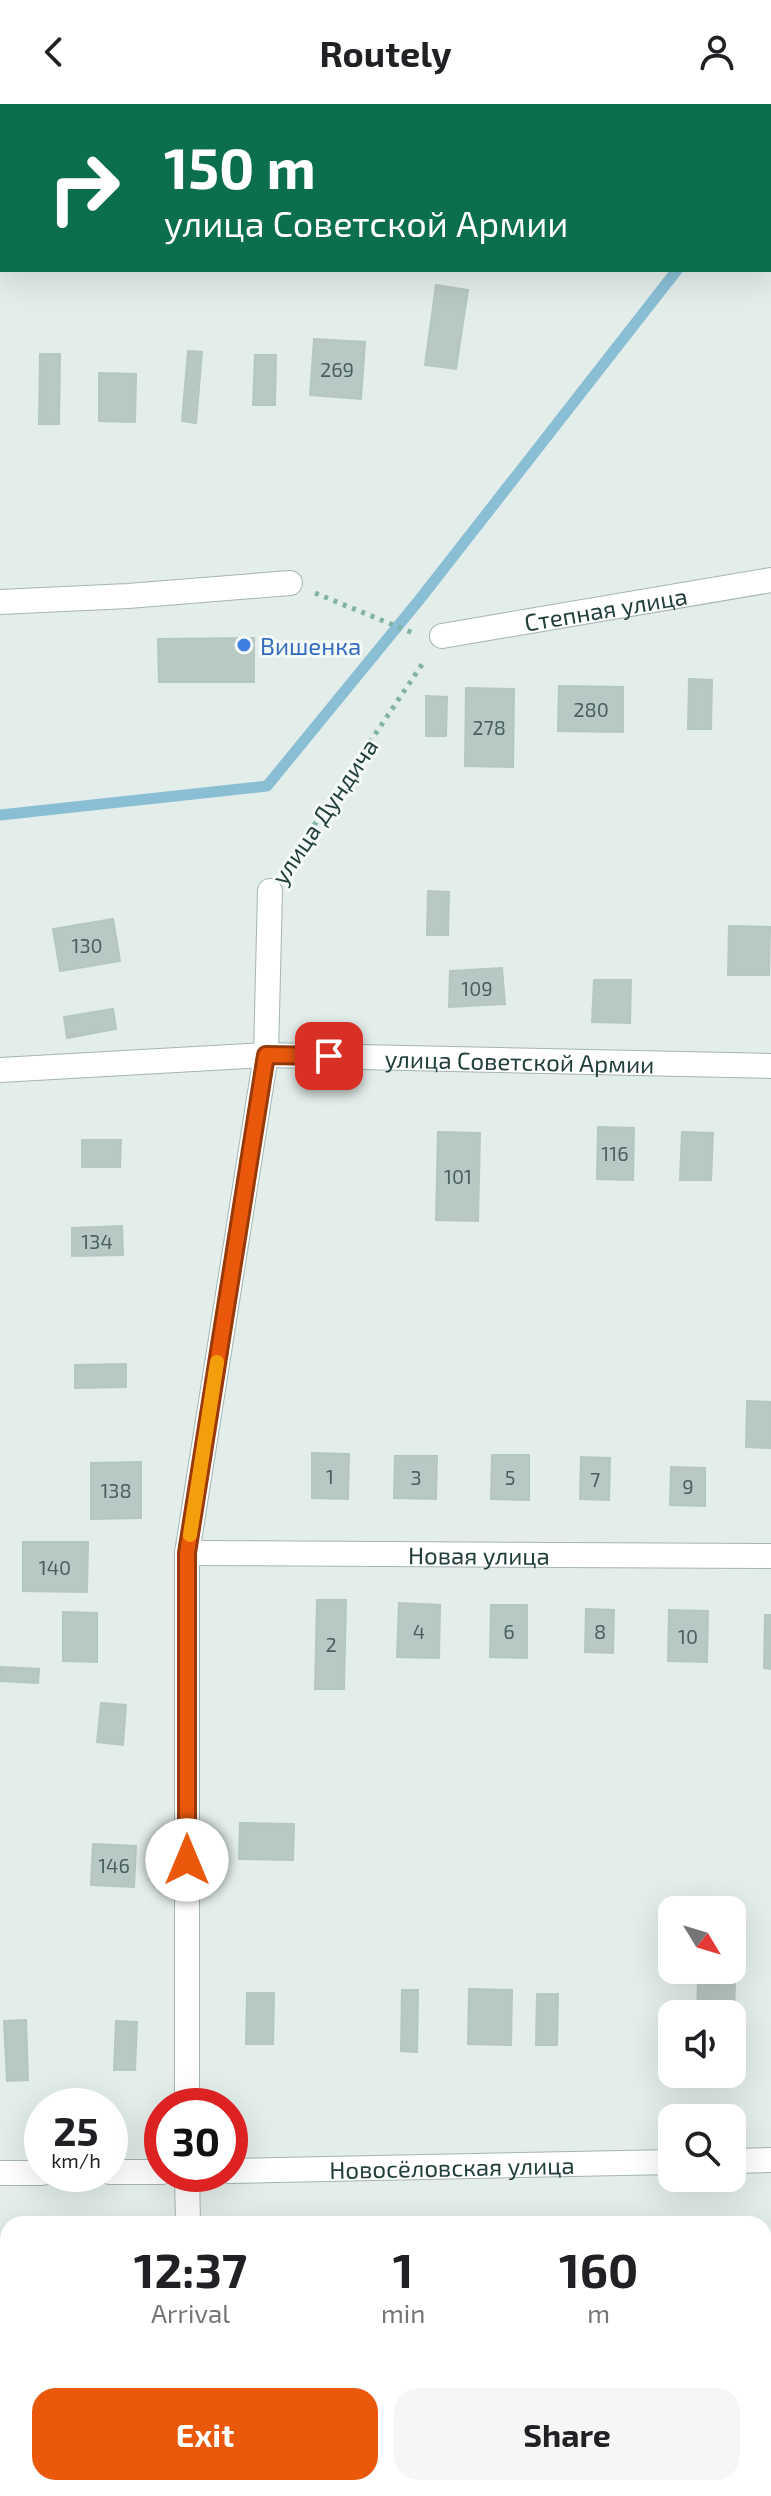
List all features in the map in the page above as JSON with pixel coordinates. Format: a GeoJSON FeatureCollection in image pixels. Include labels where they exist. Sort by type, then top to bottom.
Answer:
{"type":"FeatureCollection","features":[{"type":"Feature","properties":{"kind":"street","name":"Степная улица"},"geometry":{"type":"LineString","coordinates":[[442,636],[771,580]]}},
{"type":"Feature","properties":{"kind":"street"},"geometry":{"type":"LineString","coordinates":[[0,602],[290,583]]}},
{"type":"Feature","properties":{"kind":"street","name":"улица Дундича"},"geometry":{"type":"LineString","coordinates":[[187,2088],[187,1553],[266,1055],[270,891]]}},
{"type":"Feature","properties":{"kind":"street"},"geometry":{"type":"LineString","coordinates":[[0,1070],[266,1055]]}},
{"type":"Feature","properties":{"kind":"street","name":"улица Советской Армии"},"geometry":{"type":"LineString","coordinates":[[266,1055],[771,1066]]}},
{"type":"Feature","properties":{"kind":"street","name":"Новая улица"},"geometry":{"type":"LineString","coordinates":[[187,1553],[771,1556]]}},
{"type":"Feature","properties":{"kind":"street"},"geometry":{"type":"LineString","coordinates":[[746,2161],[771,2160]]}},
{"type":"Feature","properties":{"kind":"street","name":"Новосёловская улица"},"geometry":{"type":"LineString","coordinates":[[248,2171],[658,2162]]}},
{"type":"Feature","properties":{"kind":"street"},"geometry":{"type":"LineString","coordinates":[[0,2173],[24,2173]]}},
{"type":"Feature","properties":{"kind":"street"},"geometry":{"type":"LineString","coordinates":[[187,2192],[188,2216]]}},
{"type":"Feature","properties":{"kind":"path"},"geometry":{"type":"LineString","coordinates":[[290,583],[415,634]]}},
{"type":"Feature","properties":{"kind":"path","name":"улица Дундича"},"geometry":{"type":"LineString","coordinates":[[270,891],[442,636]]}},
{"type":"Feature","properties":{"kind":"building"},"geometry":{"type":"Polygon","coordinates":[[[436,285],[468,290],[456,369],[425,365],[436,285]]]}},
{"type":"Feature","properties":{"kind":"building"},"geometry":{"type":"Polygon","coordinates":[[[314,339],[365,342],[361,399],[310,395],[314,339]]]}},
{"type":"Feature","properties":{"kind":"building"},"geometry":{"type":"Polygon","coordinates":[[[188,351],[202,352],[196,423],[182,421],[188,351]]]}},
{"type":"Feature","properties":{"kind":"building"},"geometry":{"type":"Polygon","coordinates":[[[40,354],[60,354],[59,424],[39,424],[40,354]]]}},
{"type":"Feature","properties":{"kind":"building"},"geometry":{"type":"Polygon","coordinates":[[[255,355],[276,355],[275,405],[253,405],[255,355]]]}},
{"type":"Feature","properties":{"kind":"building"},"geometry":{"type":"Polygon","coordinates":[[[99,373],[136,374],[135,422],[99,421],[99,373]]]}},
{"type":"Feature","properties":{"kind":"building"},"geometry":{"type":"Polygon","coordinates":[[[254,638],[254,682],[159,682],[158,639],[254,638]]]}},
{"type":"Feature","properties":{"kind":"building"},"geometry":{"type":"Polygon","coordinates":[[[689,679],[712,680],[711,729],[688,729],[689,679]]]}},
{"type":"Feature","properties":{"kind":"building"},"geometry":{"type":"Polygon","coordinates":[[[559,686],[623,687],[623,732],[558,731],[559,686]]]}},
{"type":"Feature","properties":{"kind":"building"},"geometry":{"type":"Polygon","coordinates":[[[466,688],[514,689],[513,767],[465,766],[466,688]]]}},
{"type":"Feature","properties":{"kind":"building"},"geometry":{"type":"Polygon","coordinates":[[[426,696],[447,697],[446,736],[426,736],[426,696]]]}},
{"type":"Feature","properties":{"kind":"building"},"geometry":{"type":"Polygon","coordinates":[[[428,891],[449,892],[448,935],[427,935],[428,891]]]}},
{"type":"Feature","properties":{"kind":"building"},"geometry":{"type":"Polygon","coordinates":[[[113,919],[120,961],[60,971],[53,929],[113,919]]]}},
{"type":"Feature","properties":{"kind":"building"},"geometry":{"type":"Polygon","coordinates":[[[729,926],[770,927],[769,975],[728,975],[729,926]]]}},
{"type":"Feature","properties":{"kind":"building"},"geometry":{"type":"Polygon","coordinates":[[[502,968],[505,1004],[449,1007],[450,971],[502,968]]]}},
{"type":"Feature","properties":{"kind":"building"},"geometry":{"type":"Polygon","coordinates":[[[594,980],[631,980],[630,1023],[592,1022],[594,980]]]}},
{"type":"Feature","properties":{"kind":"building"},"geometry":{"type":"Polygon","coordinates":[[[113,1009],[116,1029],[67,1038],[64,1017],[113,1009]]]}},
{"type":"Feature","properties":{"kind":"building"},"geometry":{"type":"Polygon","coordinates":[[[598,1127],[634,1128],[633,1180],[597,1179],[598,1127]]]}},
{"type":"Feature","properties":{"kind":"building"},"geometry":{"type":"Polygon","coordinates":[[[438,1132],[480,1133],[478,1221],[436,1220],[438,1132]]]}},
{"type":"Feature","properties":{"kind":"building"},"geometry":{"type":"Polygon","coordinates":[[[682,1132],[713,1133],[711,1180],[680,1180],[682,1132]]]}},
{"type":"Feature","properties":{"kind":"building"},"geometry":{"type":"Polygon","coordinates":[[[82,1140],[121,1140],[120,1167],[82,1167],[82,1140]]]}},
{"type":"Feature","properties":{"kind":"building"},"geometry":{"type":"Polygon","coordinates":[[[122,1226],[123,1255],[72,1256],[72,1228],[122,1226]]]}},
{"type":"Feature","properties":{"kind":"building"},"geometry":{"type":"Polygon","coordinates":[[[126,1364],[126,1387],[75,1388],[75,1365],[126,1364]]]}},
{"type":"Feature","properties":{"kind":"building"},"geometry":{"type":"Polygon","coordinates":[[[747,1401],[771,1402],[771,1448],[746,1447],[747,1401]]]}},
{"type":"Feature","properties":{"kind":"building"},"geometry":{"type":"Polygon","coordinates":[[[312,1453],[349,1454],[348,1499],[312,1498],[312,1453]]]}},
{"type":"Feature","properties":{"kind":"building"},"geometry":{"type":"Polygon","coordinates":[[[492,1455],[529,1455],[529,1500],[491,1499],[492,1455]]]}},
{"type":"Feature","properties":{"kind":"building"},"geometry":{"type":"Polygon","coordinates":[[[395,1456],[437,1456],[436,1499],[394,1498],[395,1456]]]}},
{"type":"Feature","properties":{"kind":"building"},"geometry":{"type":"Polygon","coordinates":[[[581,1457],[610,1458],[609,1500],[580,1499],[581,1457]]]}},
{"type":"Feature","properties":{"kind":"building"},"geometry":{"type":"Polygon","coordinates":[[[141,1462],[141,1518],[91,1519],[91,1463],[141,1462]]]}},
{"type":"Feature","properties":{"kind":"building"},"geometry":{"type":"Polygon","coordinates":[[[671,1467],[705,1468],[705,1506],[670,1505],[671,1467]]]}},
{"type":"Feature","properties":{"kind":"building"},"geometry":{"type":"Polygon","coordinates":[[[23,1542],[88,1542],[87,1592],[23,1591],[23,1542]]]}},
{"type":"Feature","properties":{"kind":"building"},"geometry":{"type":"Polygon","coordinates":[[[317,1600],[346,1600],[344,1689],[315,1689],[317,1600]]]}},
{"type":"Feature","properties":{"kind":"building"},"geometry":{"type":"Polygon","coordinates":[[[399,1603],[440,1605],[439,1658],[397,1657],[399,1603]]]}},
{"type":"Feature","properties":{"kind":"building"},"geometry":{"type":"Polygon","coordinates":[[[491,1605],[527,1605],[527,1658],[490,1657],[491,1605]]]}},
{"type":"Feature","properties":{"kind":"building"},"geometry":{"type":"Polygon","coordinates":[[[586,1609],[614,1610],[613,1653],[585,1652],[586,1609]]]}},
{"type":"Feature","properties":{"kind":"building"},"geometry":{"type":"Polygon","coordinates":[[[669,1610],[708,1611],[707,1662],[668,1661],[669,1610]]]}},
{"type":"Feature","properties":{"kind":"building"},"geometry":{"type":"Polygon","coordinates":[[[63,1612],[97,1613],[97,1662],[63,1661],[63,1612]]]}},
{"type":"Feature","properties":{"kind":"building"},"geometry":{"type":"Polygon","coordinates":[[[765,1615],[771,1615],[771,1669],[764,1668],[765,1615]]]}},
{"type":"Feature","properties":{"kind":"building"},"geometry":{"type":"Polygon","coordinates":[[[1,1667],[39,1669],[38,1683],[0,1681],[1,1667]]]}},
{"type":"Feature","properties":{"kind":"building"},"geometry":{"type":"Polygon","coordinates":[[[101,1703],[126,1705],[123,1745],[97,1742],[101,1703]]]}},
{"type":"Feature","properties":{"kind":"building"},"geometry":{"type":"Polygon","coordinates":[[[240,1823],[294,1824],[293,1860],[239,1859],[240,1823]]]}},
{"type":"Feature","properties":{"kind":"building"},"geometry":{"type":"Polygon","coordinates":[[[93,1844],[136,1846],[134,1887],[91,1885],[93,1844]]]}},
{"type":"Feature","properties":{"kind":"building"},"geometry":{"type":"Polygon","coordinates":[[[698,1984],[735,1984],[735,2000],[697,2000],[698,1984]]]}},
{"type":"Feature","properties":{"kind":"building"},"geometry":{"type":"Polygon","coordinates":[[[469,1989],[512,1990],[511,2045],[468,2044],[469,1989]]]}},
{"type":"Feature","properties":{"kind":"building"},"geometry":{"type":"Polygon","coordinates":[[[402,1990],[418,1990],[417,2052],[401,2051],[402,1990]]]}},
{"type":"Feature","properties":{"kind":"building"},"geometry":{"type":"Polygon","coordinates":[[[247,1993],[274,1993],[273,2044],[246,2044],[247,1993]]]}},
{"type":"Feature","properties":{"kind":"building"},"geometry":{"type":"Polygon","coordinates":[[[537,1994],[558,1994],[557,2045],[536,2045],[537,1994]]]}},
{"type":"Feature","properties":{"kind":"building"},"geometry":{"type":"Polygon","coordinates":[[[26,2020],[28,2080],[7,2081],[4,2021],[26,2020]]]}},
{"type":"Feature","properties":{"kind":"building"},"geometry":{"type":"Polygon","coordinates":[[[116,2021],[137,2022],[135,2070],[114,2070],[116,2021]]]}},
{"type":"Feature","properties":{"kind":"waterway"},"geometry":{"type":"LineString","coordinates":[[0,815],[267,786],[420,599],[675,272]]}},
{"type":"Feature","properties":{"kind":"slow traffic"},"geometry":{"type":"LineString","coordinates":[[190,1535],[217,1362]]}},
{"type":"Feature","properties":{"kind":"place","name":"Вишенка"},"geometry":{"type":"Point","coordinates":[244,645]}},
{"type":"Feature","properties":{"kind":"route"},"geometry":{"type":"LineString","coordinates":[[187,1860],[187,1553],[266,1055],[329,1056]]}}]}
